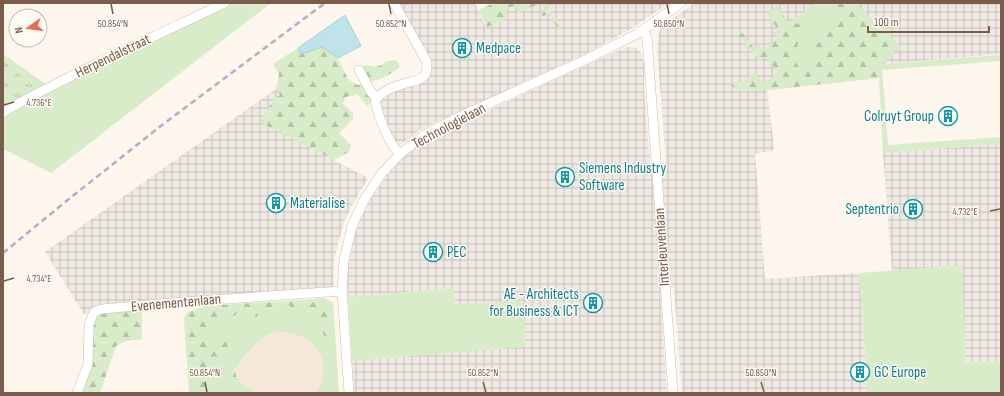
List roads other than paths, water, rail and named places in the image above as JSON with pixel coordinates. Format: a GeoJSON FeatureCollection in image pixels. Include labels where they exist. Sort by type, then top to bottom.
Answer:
{"type":"FeatureCollection","features":[{"type":"Feature","properties":{"kind":"street","name":"Herpendalstraat"},"geometry":{"type":"LineString","coordinates":[[3,112],[91,66],[226,3]]}},
{"type":"Feature","properties":{"kind":"street"},"geometry":{"type":"LineString","coordinates":[[394,3],[427,62],[427,70],[424,76],[419,80],[382,93],[375,102],[390,142],[400,154]]}},
{"type":"Feature","properties":{"kind":"street"},"geometry":{"type":"LineString","coordinates":[[643,30],[681,3]]}},
{"type":"Feature","properties":{"kind":"street","name":"Technologielaan"},"geometry":{"type":"LineString","coordinates":[[349,393],[342,291],[344,260],[352,226],[365,198],[375,182],[400,154],[424,135],[457,118],[583,61],[643,30]]}},
{"type":"Feature","properties":{"kind":"street","name":"Interleuvenlaan"},"geometry":{"type":"LineString","coordinates":[[643,30],[647,37],[673,393]]}},
{"type":"Feature","properties":{"kind":"street"},"geometry":{"type":"LineString","coordinates":[[359,70],[371,92],[377,98]]}},
{"type":"Feature","properties":{"kind":"street","name":"Evenementenlaan"},"geometry":{"type":"LineString","coordinates":[[77,393],[88,364],[89,325],[94,312],[102,309],[183,302],[342,291]]}},
{"type":"Feature","properties":{"kind":"water"},"geometry":{"type":"Polygon","coordinates":[[[345,15],[361,46],[338,58],[322,47],[301,54],[298,48],[345,15]]]}},
{"type":"Feature","properties":{"kind":"railway"},"geometry":{"type":"LineString","coordinates":[[3,253],[162,125],[325,3]]}},
{"type":"Feature","properties":{"kind":"place","name":"Medpace"},"geometry":{"type":"Point","coordinates":[462,48]}},
{"type":"Feature","properties":{"kind":"place","name":"Colruyt Group"},"geometry":{"type":"Point","coordinates":[948,116]}},
{"type":"Feature","properties":{"kind":"place","name":"Siemens Industry Software"},"geometry":{"type":"Point","coordinates":[565,177]}},
{"type":"Feature","properties":{"kind":"place","name":"Materialise"},"geometry":{"type":"Point","coordinates":[276,203]}},
{"type":"Feature","properties":{"kind":"place","name":"Septentrio"},"geometry":{"type":"Point","coordinates":[913,209]}},
{"type":"Feature","properties":{"kind":"place","name":"PEC"},"geometry":{"type":"Point","coordinates":[433,252]}},
{"type":"Feature","properties":{"kind":"place","name":"AE - Architects for Business & ICT"},"geometry":{"type":"Point","coordinates":[593,303]}},
{"type":"Feature","properties":{"kind":"place","name":"GC Europe"},"geometry":{"type":"Point","coordinates":[860,372]}}]}
